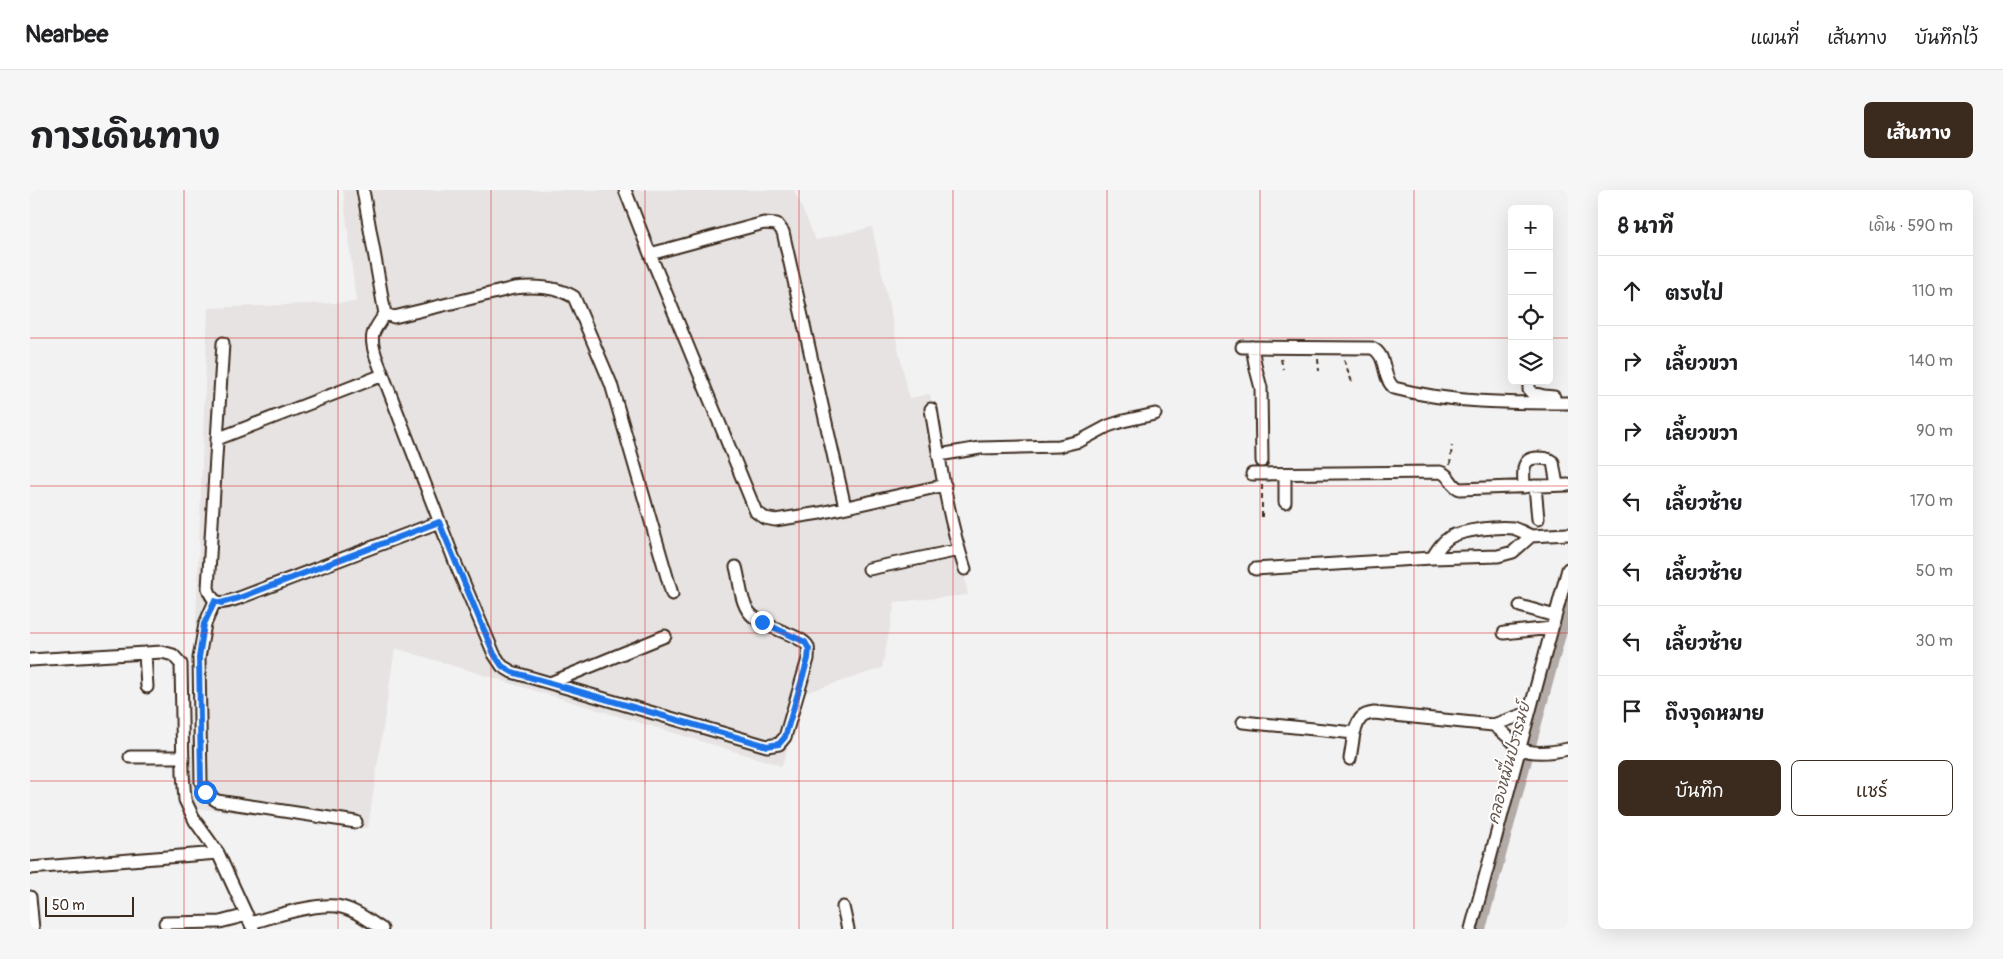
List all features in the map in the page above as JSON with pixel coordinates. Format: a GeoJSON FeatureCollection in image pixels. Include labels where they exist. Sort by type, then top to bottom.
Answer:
{"type":"FeatureCollection","features":[{"type":"Feature","properties":{"kind":"street"},"geometry":{"type":"LineString","coordinates":[[363,190],[385,314],[372,331],[371,343],[457,567],[494,654],[502,666],[512,672],[767,746],[779,744],[785,737],[808,659],[809,649],[805,642],[762,622],[749,612],[736,567]]}},
{"type":"Feature","properties":{"kind":"street"},"geometry":{"type":"LineString","coordinates":[[625,190],[756,512],[765,518],[775,520],[945,485]]}},
{"type":"Feature","properties":{"kind":"street"},"geometry":{"type":"LineString","coordinates":[[650,254],[764,223],[777,224],[783,232],[845,507]]}},
{"type":"Feature","properties":{"kind":"street"},"geometry":{"type":"LineString","coordinates":[[385,314],[394,317],[514,288],[531,287],[564,291],[574,296],[611,384],[672,594]]}},
{"type":"Feature","properties":{"kind":"street"},"geometry":{"type":"LineString","coordinates":[[223,343],[208,588],[210,597],[221,603],[239,598],[439,522]]}},
{"type":"Feature","properties":{"kind":"street"},"geometry":{"type":"LineString","coordinates":[[1262,460],[1261,388],[1247,346],[1366,346],[1378,350],[1388,382],[1394,388],[1448,398],[1508,403],[1568,404]]}},
{"type":"Feature","properties":{"kind":"street"},"geometry":{"type":"LineString","coordinates":[[217,439],[383,375]]}},
{"type":"Feature","properties":{"kind":"street"},"geometry":{"type":"LineString","coordinates":[[1530,385],[1529,390],[1532,393],[1544,396],[1568,397]]}},
{"type":"Feature","properties":{"kind":"street"},"geometry":{"type":"LineString","coordinates":[[931,409],[945,485],[965,570]]}},
{"type":"Feature","properties":{"kind":"street"},"geometry":{"type":"LineString","coordinates":[[939,455],[980,448],[1059,446],[1080,441],[1123,421],[1155,414]]}},
{"type":"Feature","properties":{"kind":"street"},"geometry":{"type":"LineString","coordinates":[[1257,474],[1440,472],[1446,474],[1454,486],[1460,488],[1529,486],[1562,485],[1550,459],[1538,458],[1527,460],[1524,464],[1529,486],[1538,519]]}},
{"type":"Feature","properties":{"kind":"street"},"geometry":{"type":"LineString","coordinates":[[1285,474],[1285,502]]}},
{"type":"Feature","properties":{"kind":"street"},"geometry":{"type":"LineString","coordinates":[[1432,558],[1441,544],[1464,532],[1510,528],[1531,536],[1568,534]]}},
{"type":"Feature","properties":{"kind":"street"},"geometry":{"type":"LineString","coordinates":[[1255,569],[1505,555],[1513,552],[1531,536]]}},
{"type":"Feature","properties":{"kind":"street"},"geometry":{"type":"LineString","coordinates":[[869,570],[959,550]]}},
{"type":"Feature","properties":{"kind":"street"},"geometry":{"type":"LineString","coordinates":[[1471,929],[1568,569]]}},
{"type":"Feature","properties":{"kind":"street"},"geometry":{"type":"LineString","coordinates":[[215,601],[204,624],[199,658],[201,782],[205,792],[217,801],[356,822]]}},
{"type":"Feature","properties":{"kind":"street"},"geometry":{"type":"LineString","coordinates":[[1520,606],[1555,616]]}},
{"type":"Feature","properties":{"kind":"street"},"geometry":{"type":"LineString","coordinates":[[1504,633],[1552,628]]}},
{"type":"Feature","properties":{"kind":"street"},"geometry":{"type":"LineString","coordinates":[[550,683],[665,636]]}},
{"type":"Feature","properties":{"kind":"street"},"geometry":{"type":"LineString","coordinates":[[30,660],[162,652],[173,655],[181,664],[185,800],[195,821],[218,853],[250,922]]}},
{"type":"Feature","properties":{"kind":"street"},"geometry":{"type":"LineString","coordinates":[[145,653],[147,687]]}},
{"type":"Feature","properties":{"kind":"street"},"geometry":{"type":"LineString","coordinates":[[1350,758],[1354,733],[1359,720],[1365,714],[1374,713],[1493,725],[1528,713]]}},
{"type":"Feature","properties":{"kind":"street"},"geometry":{"type":"LineString","coordinates":[[1243,722],[1354,733]]}},
{"type":"Feature","properties":{"kind":"street"},"geometry":{"type":"LineString","coordinates":[[1493,725],[1504,732],[1519,747],[1532,751],[1550,752],[1568,749]]}},
{"type":"Feature","properties":{"kind":"street"},"geometry":{"type":"LineString","coordinates":[[130,757],[183,757]]}},
{"type":"Feature","properties":{"kind":"street"},"geometry":{"type":"LineString","coordinates":[[30,868],[218,853]]}},
{"type":"Feature","properties":{"kind":"street"},"geometry":{"type":"LineString","coordinates":[[30,897],[32,929]]}},
{"type":"Feature","properties":{"kind":"street"},"geometry":{"type":"LineString","coordinates":[[165,923],[250,922],[307,909],[337,906],[353,911],[382,929]]}},
{"type":"Feature","properties":{"kind":"street"},"geometry":{"type":"LineString","coordinates":[[843,906],[848,929]]}},
{"type":"Feature","properties":{"kind":"path"},"geometry":{"type":"LineString","coordinates":[[1339,346],[1352,382]]}},
{"type":"Feature","properties":{"kind":"path"},"geometry":{"type":"LineString","coordinates":[[1450,480],[1452,445]]}},
{"type":"Feature","properties":{"kind":"path"},"geometry":{"type":"LineString","coordinates":[[1257,474],[1262,518]]}},
{"type":"Feature","properties":{"kind":"shaded area"},"geometry":{"type":"Polygon","coordinates":[[[343,190],[794,190],[816,240],[872,227],[909,398],[930,394],[968,595],[895,602],[882,668],[805,693],[782,766],[395,648],[368,828],[194,808],[190,778],[208,308],[356,302],[343,190]]]}},
{"type":"Feature","properties":{"kind":"waterway","name":"คลองหมื่นปรารมย์"},"geometry":{"type":"LineString","coordinates":[[1480,929],[1568,605]]}},
{"type":"Feature","properties":{"kind":"route"},"geometry":{"type":"LineString","coordinates":[[205,792],[201,782],[199,658],[204,624],[215,601],[221,603],[239,598],[439,522],[494,654],[502,666],[512,672],[767,746],[779,744],[785,737],[808,659],[809,649],[805,642],[762,622]]}}]}
